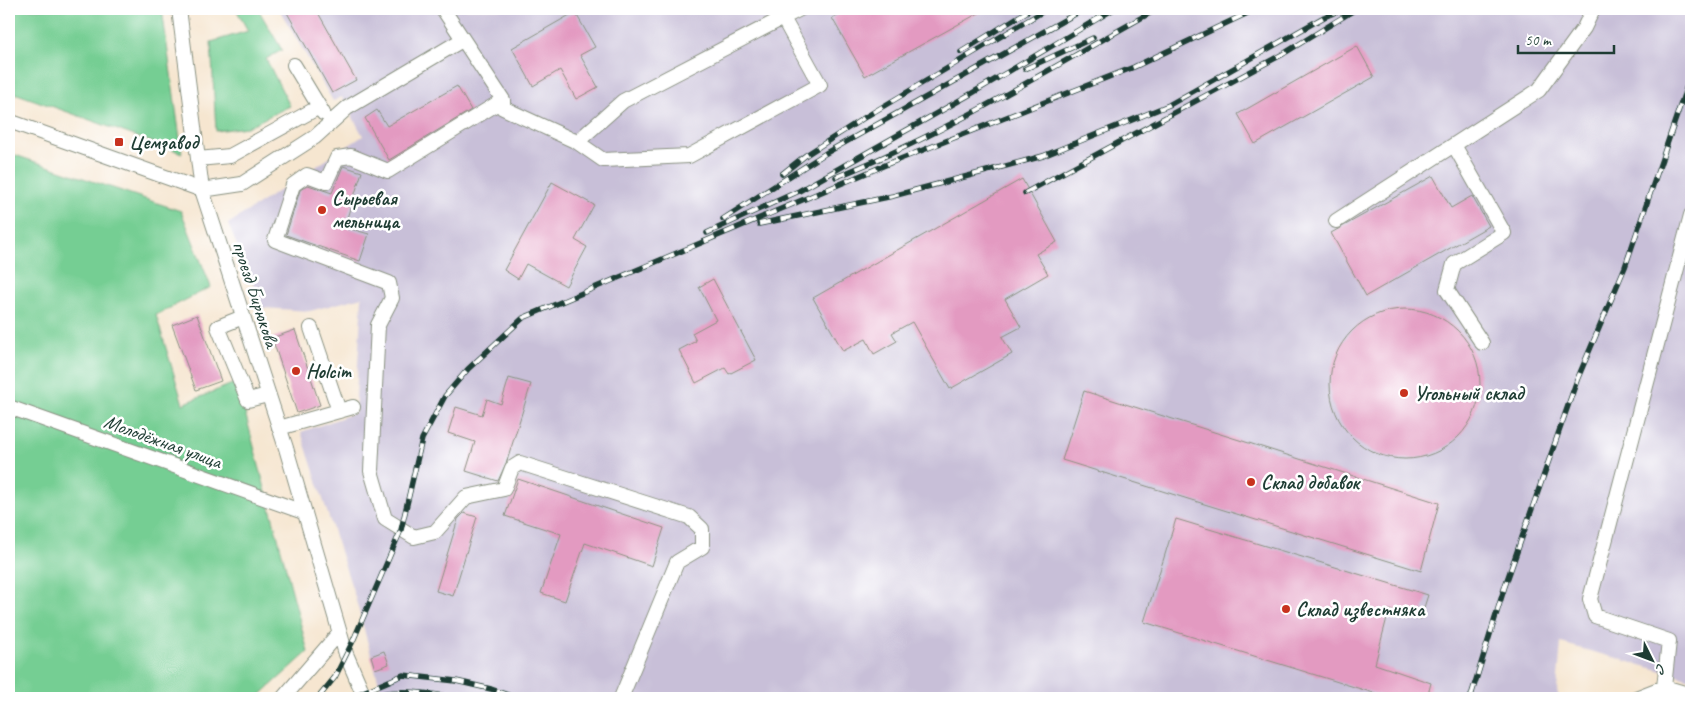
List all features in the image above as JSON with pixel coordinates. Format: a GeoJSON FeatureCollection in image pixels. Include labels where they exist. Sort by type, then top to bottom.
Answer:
{"type":"FeatureCollection","features":[{"type":"Feature","properties":{"kind":"street","name":"проезд Бирюкова"},"geometry":{"type":"LineString","coordinates":[[179,9],[202,190],[279,428],[339,633],[365,698]]}},
{"type":"Feature","properties":{"kind":"street"},"geometry":{"type":"LineString","coordinates":[[443,9],[503,100],[503,108],[578,142],[603,160],[689,156],[820,85],[783,18]]}},
{"type":"Feature","properties":{"kind":"street"},"geometry":{"type":"LineString","coordinates":[[578,142],[623,101],[800,9]]}},
{"type":"Feature","properties":{"kind":"street"},"geometry":{"type":"LineString","coordinates":[[1336,221],[1539,90],[1584,28],[1593,9]]}},
{"type":"Feature","properties":{"kind":"street"},"geometry":{"type":"LineString","coordinates":[[9,121],[202,190],[242,184],[315,137],[347,108],[462,40]]}},
{"type":"Feature","properties":{"kind":"street"},"geometry":{"type":"LineString","coordinates":[[294,65],[330,124]]}},
{"type":"Feature","properties":{"kind":"street"},"geometry":{"type":"LineString","coordinates":[[503,100],[388,171],[351,156],[337,158],[326,182],[307,176],[293,185],[275,240],[389,283],[392,298],[378,325],[371,471],[385,519],[414,537],[435,532],[466,497],[504,489],[512,468],[520,463],[689,517],[702,529],[702,547],[677,562],[621,698]]}},
{"type":"Feature","properties":{"kind":"street"},"geometry":{"type":"LineString","coordinates":[[198,159],[230,156],[319,106]]}},
{"type":"Feature","properties":{"kind":"street"},"geometry":{"type":"LineString","coordinates":[[1454,145],[1504,233],[1454,264],[1447,290],[1482,342]]}},
{"type":"Feature","properties":{"kind":"street"},"geometry":{"type":"LineString","coordinates":[[1664,687],[1669,641],[1595,616],[1590,599],[1691,215]]}},
{"type":"Feature","properties":{"kind":"street"},"geometry":{"type":"LineString","coordinates":[[243,317],[218,327],[248,400],[268,395]]}},
{"type":"Feature","properties":{"kind":"street"},"geometry":{"type":"LineString","coordinates":[[279,428],[346,409],[311,328]]}},
{"type":"Feature","properties":{"kind":"street","name":"Молодёжная улица"},"geometry":{"type":"LineString","coordinates":[[9,407],[303,512]]}},
{"type":"Feature","properties":{"kind":"street"},"geometry":{"type":"LineString","coordinates":[[283,698],[339,633]]}},
{"type":"Feature","properties":{"kind":"street"},"geometry":{"type":"LineString","coordinates":[[1636,698],[1664,687],[1691,695]]}},
{"type":"Feature","properties":{"kind":"shaded area"},"geometry":{"type":"Polygon","coordinates":[[[279,9],[1691,9],[1691,679],[1561,643],[1557,690],[1559,698],[383,698],[355,597],[301,432],[355,413],[362,297],[310,311],[263,308],[228,224],[363,136],[342,97],[333,101],[279,9]]]}},
{"type":"Feature","properties":{"kind":"green space"},"geometry":{"type":"Polygon","coordinates":[[[9,9],[162,9],[182,153],[9,91],[9,9]]]}},
{"type":"Feature","properties":{"kind":"green space"},"geometry":{"type":"Polygon","coordinates":[[[236,9],[258,9],[282,50],[266,59],[290,106],[247,127],[216,131],[211,42],[248,31],[236,9]]]}},
{"type":"Feature","properties":{"kind":"green space"},"geometry":{"type":"Polygon","coordinates":[[[9,153],[181,211],[211,287],[156,315],[183,404],[237,382],[308,652],[257,698],[9,698],[9,153]]]}},
{"type":"Feature","properties":{"kind":"building"},"geometry":{"type":"Polygon","coordinates":[[[285,9],[316,9],[356,80],[332,93],[285,9]]]}},
{"type":"Feature","properties":{"kind":"building"},"geometry":{"type":"Polygon","coordinates":[[[848,9],[986,9],[865,76],[832,18],[848,9]]]}},
{"type":"Feature","properties":{"kind":"building"},"geometry":{"type":"Polygon","coordinates":[[[575,12],[595,47],[580,55],[598,87],[576,99],[560,70],[533,86],[512,48],[575,12]]]}},
{"type":"Feature","properties":{"kind":"building"},"geometry":{"type":"Polygon","coordinates":[[[1357,46],[1374,77],[1255,144],[1238,114],[1357,46]]]}},
{"type":"Feature","properties":{"kind":"building","name":"Сырьевая мельница"},"geometry":{"type":"Polygon","coordinates":[[[457,86],[471,110],[389,160],[365,118],[377,110],[387,126],[457,86]]]}},
{"type":"Feature","properties":{"kind":"building","name":"Сырьевая мельница"},"geometry":{"type":"Polygon","coordinates":[[[343,166],[362,172],[344,227],[369,234],[360,261],[286,235],[300,190],[308,185],[332,193],[343,166]]]}},
{"type":"Feature","properties":{"kind":"building"},"geometry":{"type":"Polygon","coordinates":[[[1433,176],[1451,208],[1472,196],[1489,226],[1366,296],[1331,233],[1433,176]]]}},
{"type":"Feature","properties":{"kind":"building"},"geometry":{"type":"Polygon","coordinates":[[[1022,179],[1057,242],[1036,254],[1048,274],[1005,299],[1021,327],[1002,337],[1012,354],[950,389],[912,322],[892,333],[897,341],[874,354],[866,339],[843,351],[813,298],[1022,179]]]}},
{"type":"Feature","properties":{"kind":"building"},"geometry":{"type":"Polygon","coordinates":[[[552,182],[594,205],[575,240],[587,247],[566,286],[526,264],[518,279],[504,270],[552,182]]]}},
{"type":"Feature","properties":{"kind":"building"},"geometry":{"type":"Polygon","coordinates":[[[713,279],[756,360],[729,374],[725,368],[696,383],[679,350],[696,341],[692,333],[716,320],[699,287],[713,279]]]}},
{"type":"Feature","properties":{"kind":"building","name":"Угольный склад"},"geometry":{"type":"Polygon","coordinates":[[[1405,309],[1420,310],[1434,315],[1458,331],[1474,355],[1479,369],[1479,399],[1474,413],[1458,437],[1434,453],[1420,458],[1405,459],[1390,458],[1376,453],[1352,437],[1336,413],[1331,399],[1330,384],[1331,369],[1336,355],[1352,331],[1376,315],[1390,310],[1405,309]]]}},
{"type":"Feature","properties":{"kind":"building"},"geometry":{"type":"Polygon","coordinates":[[[197,315],[221,381],[196,390],[172,325],[197,315]]]}},
{"type":"Feature","properties":{"kind":"building","name":"Holcim"},"geometry":{"type":"Polygon","coordinates":[[[295,330],[320,405],[297,413],[272,338],[295,330]]]}},
{"type":"Feature","properties":{"kind":"building"},"geometry":{"type":"Polygon","coordinates":[[[509,378],[531,384],[507,461],[498,481],[466,471],[475,442],[448,433],[456,407],[482,415],[487,399],[501,404],[509,378]]]}},
{"type":"Feature","properties":{"kind":"building","name":"Склад добавок"},"geometry":{"type":"Polygon","coordinates":[[[1084,391],[1439,503],[1421,571],[1062,460],[1084,391]]]}},
{"type":"Feature","properties":{"kind":"building"},"geometry":{"type":"Polygon","coordinates":[[[518,479],[664,528],[652,566],[585,543],[565,601],[541,593],[561,534],[505,516],[518,479]]]}},
{"type":"Feature","properties":{"kind":"building"},"geometry":{"type":"Polygon","coordinates":[[[464,513],[477,517],[453,596],[436,591],[458,519],[464,513]]]}},
{"type":"Feature","properties":{"kind":"building","name":"Склад известняка"},"geometry":{"type":"Polygon","coordinates":[[[1176,519],[1428,595],[1420,620],[1389,610],[1375,664],[1431,683],[1427,698],[1390,698],[1144,622],[1176,519]]]}},
{"type":"Feature","properties":{"kind":"building"},"geometry":{"type":"Polygon","coordinates":[[[384,651],[389,664],[375,669],[371,656],[384,651]]]}},
{"type":"Feature","properties":{"kind":"railway"},"geometry":{"type":"LineString","coordinates":[[961,52],[1031,9]]}},
{"type":"Feature","properties":{"kind":"railway"},"geometry":{"type":"LineString","coordinates":[[782,174],[806,155],[867,116],[1047,9]]}},
{"type":"Feature","properties":{"kind":"railway"},"geometry":{"type":"LineString","coordinates":[[723,219],[826,153],[1084,9]]}},
{"type":"Feature","properties":{"kind":"railway"},"geometry":{"type":"LineString","coordinates":[[707,233],[799,191],[969,95],[1114,9]]}},
{"type":"Feature","properties":{"kind":"railway"},"geometry":{"type":"LineString","coordinates":[[836,177],[878,160],[959,120],[1157,9]]}},
{"type":"Feature","properties":{"kind":"railway"},"geometry":{"type":"LineString","coordinates":[[318,698],[335,677],[353,641],[401,530],[422,439],[445,396],[468,369],[523,318],[890,163],[1134,67],[1256,9]]}},
{"type":"Feature","properties":{"kind":"railway"},"geometry":{"type":"LineString","coordinates":[[759,224],[893,196],[1043,156],[1169,105],[1324,17],[1343,9]]}},
{"type":"Feature","properties":{"kind":"railway"},"geometry":{"type":"LineString","coordinates":[[1025,193],[1283,54],[1356,9]]}},
{"type":"Feature","properties":{"kind":"railway"},"geometry":{"type":"LineString","coordinates":[[1025,69],[1093,38]]}},
{"type":"Feature","properties":{"kind":"railway"},"geometry":{"type":"LineString","coordinates":[[1471,696],[1505,586],[1577,380],[1625,267],[1691,74]]}},
{"type":"Feature","properties":{"kind":"railway"},"geometry":{"type":"LineString","coordinates":[[349,698],[403,675],[456,681],[491,689],[516,698]]}},
{"type":"Feature","properties":{"kind":"railway"},"geometry":{"type":"LineString","coordinates":[[368,698],[389,692],[424,693],[458,698]]}},
{"type":"Feature","properties":{"kind":"place","name":"Цемзавод"},"geometry":{"type":"Point","coordinates":[119,142]}},
{"type":"Feature","properties":{"kind":"place","name":"Сырьевая мельница"},"geometry":{"type":"Point","coordinates":[322,210]}},
{"type":"Feature","properties":{"kind":"place","name":"Holcim"},"geometry":{"type":"Point","coordinates":[296,371]}},
{"type":"Feature","properties":{"kind":"place","name":"Угольный склад"},"geometry":{"type":"Point","coordinates":[1404,393]}},
{"type":"Feature","properties":{"kind":"place","name":"Склад добавок"},"geometry":{"type":"Point","coordinates":[1251,482]}},
{"type":"Feature","properties":{"kind":"place","name":"Склад известняка"},"geometry":{"type":"Point","coordinates":[1286,609]}}]}
